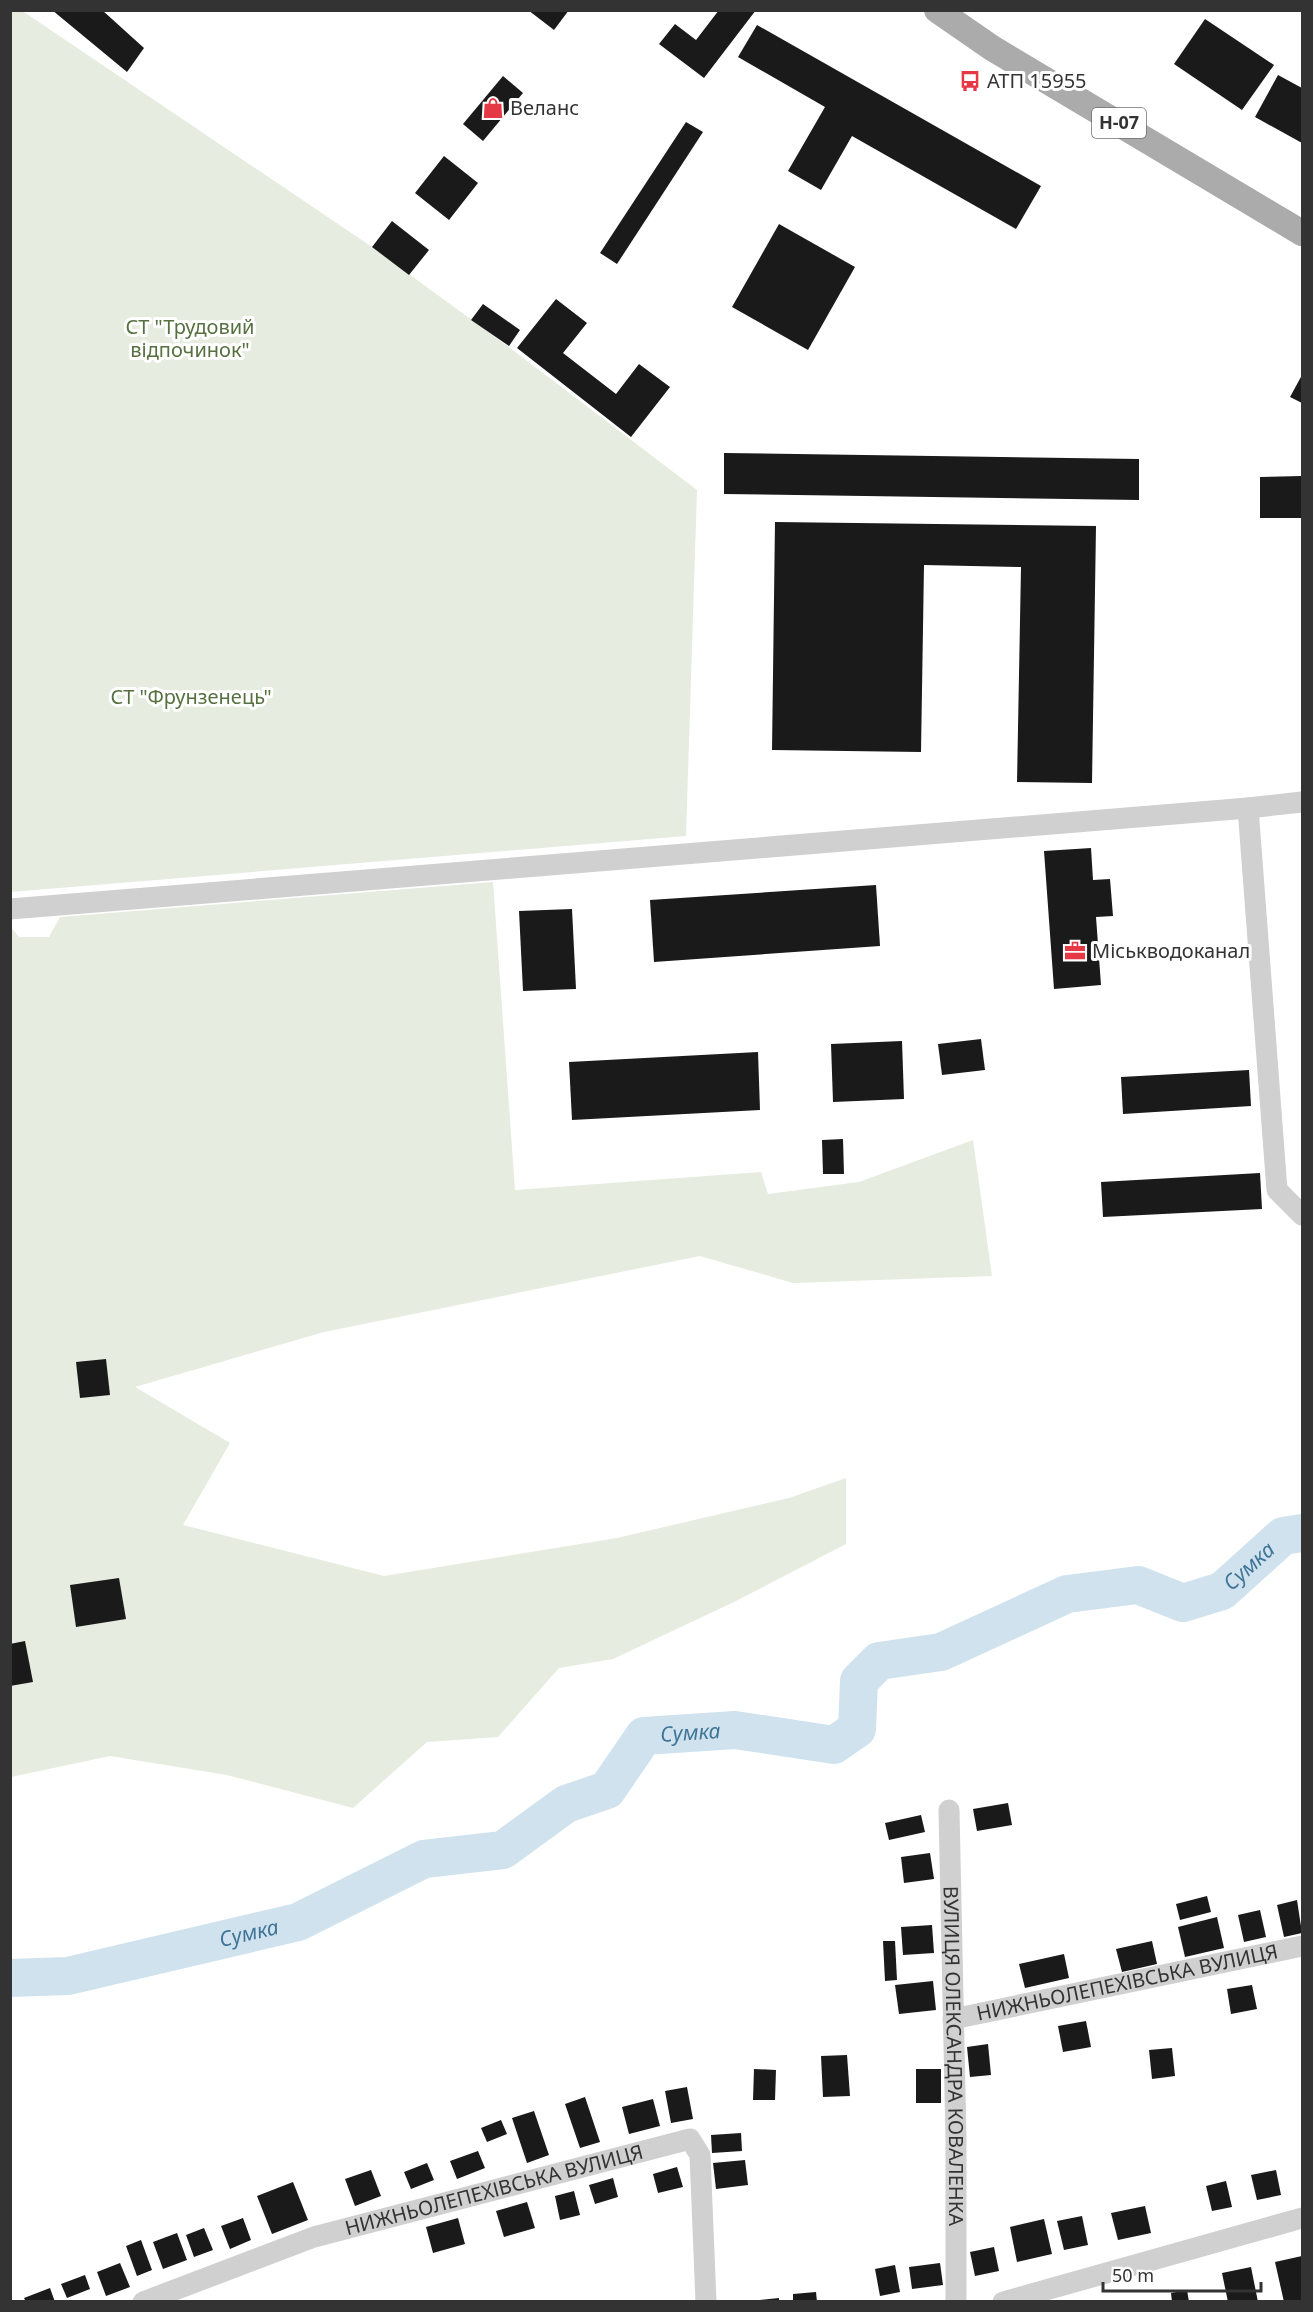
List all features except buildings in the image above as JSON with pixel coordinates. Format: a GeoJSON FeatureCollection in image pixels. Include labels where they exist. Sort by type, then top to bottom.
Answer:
{"type":"FeatureCollection","features":[{"type":"Feature","properties":{"kind":"main road","name":"Н-07"},"geometry":{"type":"LineString","coordinates":[[937,10],[992,48],[1302,233]]}},
{"type":"Feature","properties":{"kind":"street"},"geometry":{"type":"LineString","coordinates":[[10,909],[1302,802]]}},
{"type":"Feature","properties":{"kind":"street"},"geometry":{"type":"LineString","coordinates":[[1248,808],[1277,1190],[1302,1215]]}},
{"type":"Feature","properties":{"kind":"street","name":"ВУЛИЦЯ ОЛЕКСАНДРА КОВАЛЕНКА"},"geometry":{"type":"LineString","coordinates":[[949,1810],[956,2301]]}},
{"type":"Feature","properties":{"kind":"street","name":"НИЖНЬОЛЕПЕХІВСЬКА ВУЛИЦЯ"},"geometry":{"type":"LineString","coordinates":[[953,2019],[1302,1946]]}},
{"type":"Feature","properties":{"kind":"street","name":"НИЖНЬОЛЕПЕХІВСЬКА ВУЛИЦЯ"},"geometry":{"type":"LineString","coordinates":[[142,2301],[314,2237],[690,2139],[700,2154],[705,2301]]}},
{"type":"Feature","properties":{"kind":"street"},"geometry":{"type":"LineString","coordinates":[[1003,2301],[1302,2218]]}},
{"type":"Feature","properties":{"kind":"green space"},"geometry":{"type":"Polygon","coordinates":[[[21,10],[372,247],[697,490],[686,836],[11,892],[10,11],[21,10]]]}},
{"type":"Feature","properties":{"kind":"green space"},"geometry":{"type":"Polygon","coordinates":[[[493,882],[515,1190],[761,1172],[768,1194],[859,1182],[973,1140],[992,1276],[793,1283],[700,1256],[324,1332],[135,1387],[230,1443],[183,1525],[384,1576],[617,1538],[789,1498],[846,1478],[846,1544],[736,1601],[613,1659],[559,1668],[498,1737],[427,1742],[353,1808],[227,1775],[110,1756],[11,1777],[10,926],[19,937],[49,937],[60,917],[493,882]]]}},
{"type":"Feature","properties":{"kind":"waterway","name":"Сумка"},"geometry":{"type":"LineString","coordinates":[[10,1978],[68,1976],[298,1922],[424,1859],[503,1850],[566,1804],[607,1790],[644,1736],[735,1730],[834,1745],[857,1729],[859,1681],[879,1661],[941,1652],[1067,1594],[1138,1585],[1183,1603],[1222,1591],[1283,1536],[1302,1533]]}},
{"type":"Feature","properties":{"kind":"place","name":"АТП 15955"},"geometry":{"type":"Point","coordinates":[970,81]}},
{"type":"Feature","properties":{"kind":"place","name":"Веланс"},"geometry":{"type":"Point","coordinates":[493,108]}},
{"type":"Feature","properties":{"kind":"place","name":"Міськводоканал"},"geometry":{"type":"Point","coordinates":[1075,951]}},
{"type":"Feature","properties":{"kind":"park label","name":"СТ \"Трудовий відпочинок\""},"geometry":{"type":"Point","coordinates":[190,338]}},
{"type":"Feature","properties":{"kind":"park label","name":"СТ \"Фрунзенець\""},"geometry":{"type":"Point","coordinates":[191,697]}}]}
